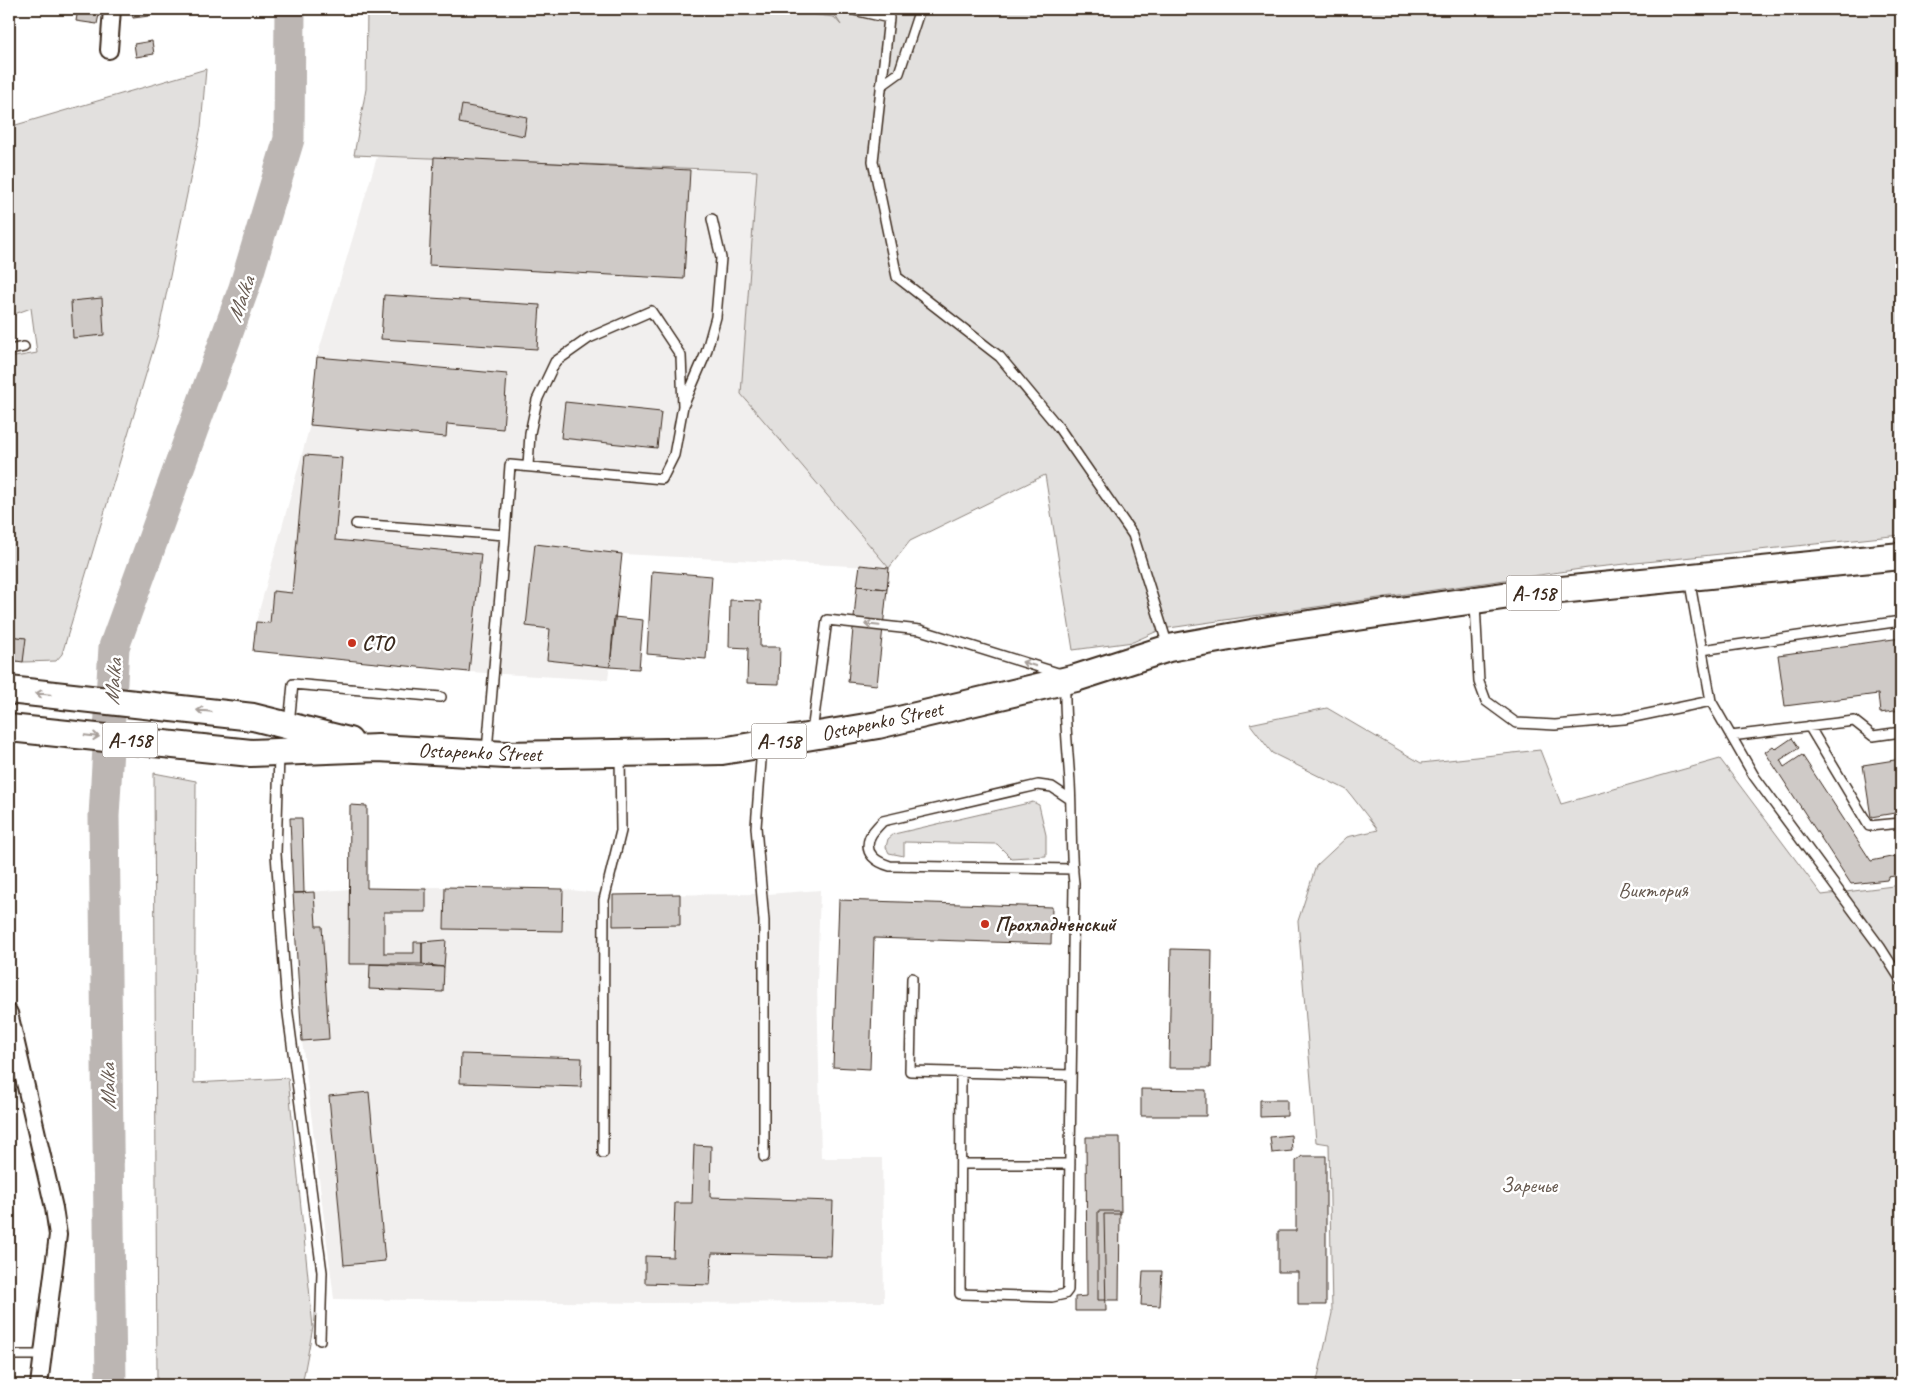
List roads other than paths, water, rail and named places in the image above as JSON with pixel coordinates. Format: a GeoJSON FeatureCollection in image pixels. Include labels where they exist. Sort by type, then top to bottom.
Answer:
{"type":"FeatureCollection","features":[{"type":"Feature","properties":{"kind":"main road","name":"А-158"},"geometry":{"type":"LineString","coordinates":[[1169,648],[1274,629],[1474,600],[1901,556]]}},
{"type":"Feature","properties":{"kind":"main road","name":"Ostapenko Street"},"geometry":{"type":"LineString","coordinates":[[9,728],[251,753],[378,748],[486,754],[722,751],[878,725],[1070,679],[1169,648]]}},
{"type":"Feature","properties":{"kind":"main road","name":"Ostapenko Street"},"geometry":{"type":"LineString","coordinates":[[9,690],[253,717],[378,748]]}},
{"type":"Feature","properties":{"kind":"street"},"geometry":{"type":"LineString","coordinates":[[109,50],[112,9]]}},
{"type":"Feature","properties":{"kind":"street"},"geometry":{"type":"LineString","coordinates":[[9,1013],[54,1208],[58,1235],[39,1385]]}},
{"type":"Feature","properties":{"kind":"lane"},"geometry":{"type":"LineString","coordinates":[[849,9],[888,18],[873,161],[897,277],[1000,357],[1059,428],[1133,535],[1169,648]]}},
{"type":"Feature","properties":{"kind":"lane"},"geometry":{"type":"LineString","coordinates":[[881,86],[899,73],[920,9]]}},
{"type":"Feature","properties":{"kind":"lane"},"geometry":{"type":"LineString","coordinates":[[683,406],[706,353],[716,317],[721,258],[712,219]]}},
{"type":"Feature","properties":{"kind":"lane"},"geometry":{"type":"LineString","coordinates":[[486,754],[510,465],[662,479],[674,455],[683,406],[681,356],[651,311],[589,338],[555,362],[537,400],[530,433],[528,466]]}},
{"type":"Feature","properties":{"kind":"lane"},"geometry":{"type":"LineString","coordinates":[[9,350],[24,347]]}},
{"type":"Feature","properties":{"kind":"lane"},"geometry":{"type":"LineString","coordinates":[[356,524],[505,535]]}},
{"type":"Feature","properties":{"kind":"lane"},"geometry":{"type":"LineString","coordinates":[[1688,578],[1711,702],[1754,776],[1880,946],[1901,980]]}},
{"type":"Feature","properties":{"kind":"lane"},"geometry":{"type":"LineString","coordinates":[[1474,600],[1480,682],[1486,700],[1516,723],[1555,725],[1624,719],[1711,702]]}},
{"type":"Feature","properties":{"kind":"lane"},"geometry":{"type":"LineString","coordinates":[[812,736],[827,620],[920,630],[1070,679],[1064,722],[1073,870],[1068,1290],[1065,1294],[1052,1297],[960,1294],[961,1072]]}},
{"type":"Feature","properties":{"kind":"lane"},"geometry":{"type":"LineString","coordinates":[[1702,650],[1901,621]]}},
{"type":"Feature","properties":{"kind":"lane"},"geometry":{"type":"LineString","coordinates":[[289,726],[293,684],[441,697]]}},
{"type":"Feature","properties":{"kind":"lane"},"geometry":{"type":"LineString","coordinates":[[1731,736],[1854,721],[1873,736],[1901,732]]}},
{"type":"Feature","properties":{"kind":"lane"},"geometry":{"type":"LineString","coordinates":[[1809,726],[1869,826],[1901,823]]}},
{"type":"Feature","properties":{"kind":"lane"},"geometry":{"type":"LineString","coordinates":[[762,744],[756,827],[764,921],[764,1157]]}},
{"type":"Feature","properties":{"kind":"lane"},"geometry":{"type":"LineString","coordinates":[[279,752],[277,863],[288,1006],[322,1272],[320,1340]]}},
{"type":"Feature","properties":{"kind":"lane"},"geometry":{"type":"LineString","coordinates":[[603,1153],[604,900],[621,831],[620,753]]}},
{"type":"Feature","properties":{"kind":"lane"},"geometry":{"type":"LineString","coordinates":[[1070,799],[1052,787],[1038,785],[883,821],[870,837],[870,853],[876,862],[890,866],[1073,870]]}},
{"type":"Feature","properties":{"kind":"lane"},"geometry":{"type":"LineString","coordinates":[[912,978],[910,1072],[1071,1074]]}},
{"type":"Feature","properties":{"kind":"lane"},"geometry":{"type":"LineString","coordinates":[[961,1164],[1070,1164]]}},
{"type":"Feature","properties":{"kind":"lane"},"geometry":{"type":"LineString","coordinates":[[9,1355],[43,1355]]}},
{"type":"Feature","properties":{"kind":"waterway","name":"Malka"},"geometry":{"type":"LineString","coordinates":[[111,1385],[104,816],[114,647],[244,288],[289,139],[290,9]]}},
{"type":"Feature","properties":{"kind":"place","name":"СТО"},"geometry":{"type":"Point","coordinates":[352,643]}},
{"type":"Feature","properties":{"kind":"place","name":"Прохладненский"},"geometry":{"type":"Point","coordinates":[985,924]}},
{"type":"Feature","properties":{"kind":"park label","name":"Виктория"},"geometry":{"type":"Point","coordinates":[1653,890]}},
{"type":"Feature","properties":{"kind":"park label","name":"Заречье"},"geometry":{"type":"Point","coordinates":[1529,1185]}}]}
